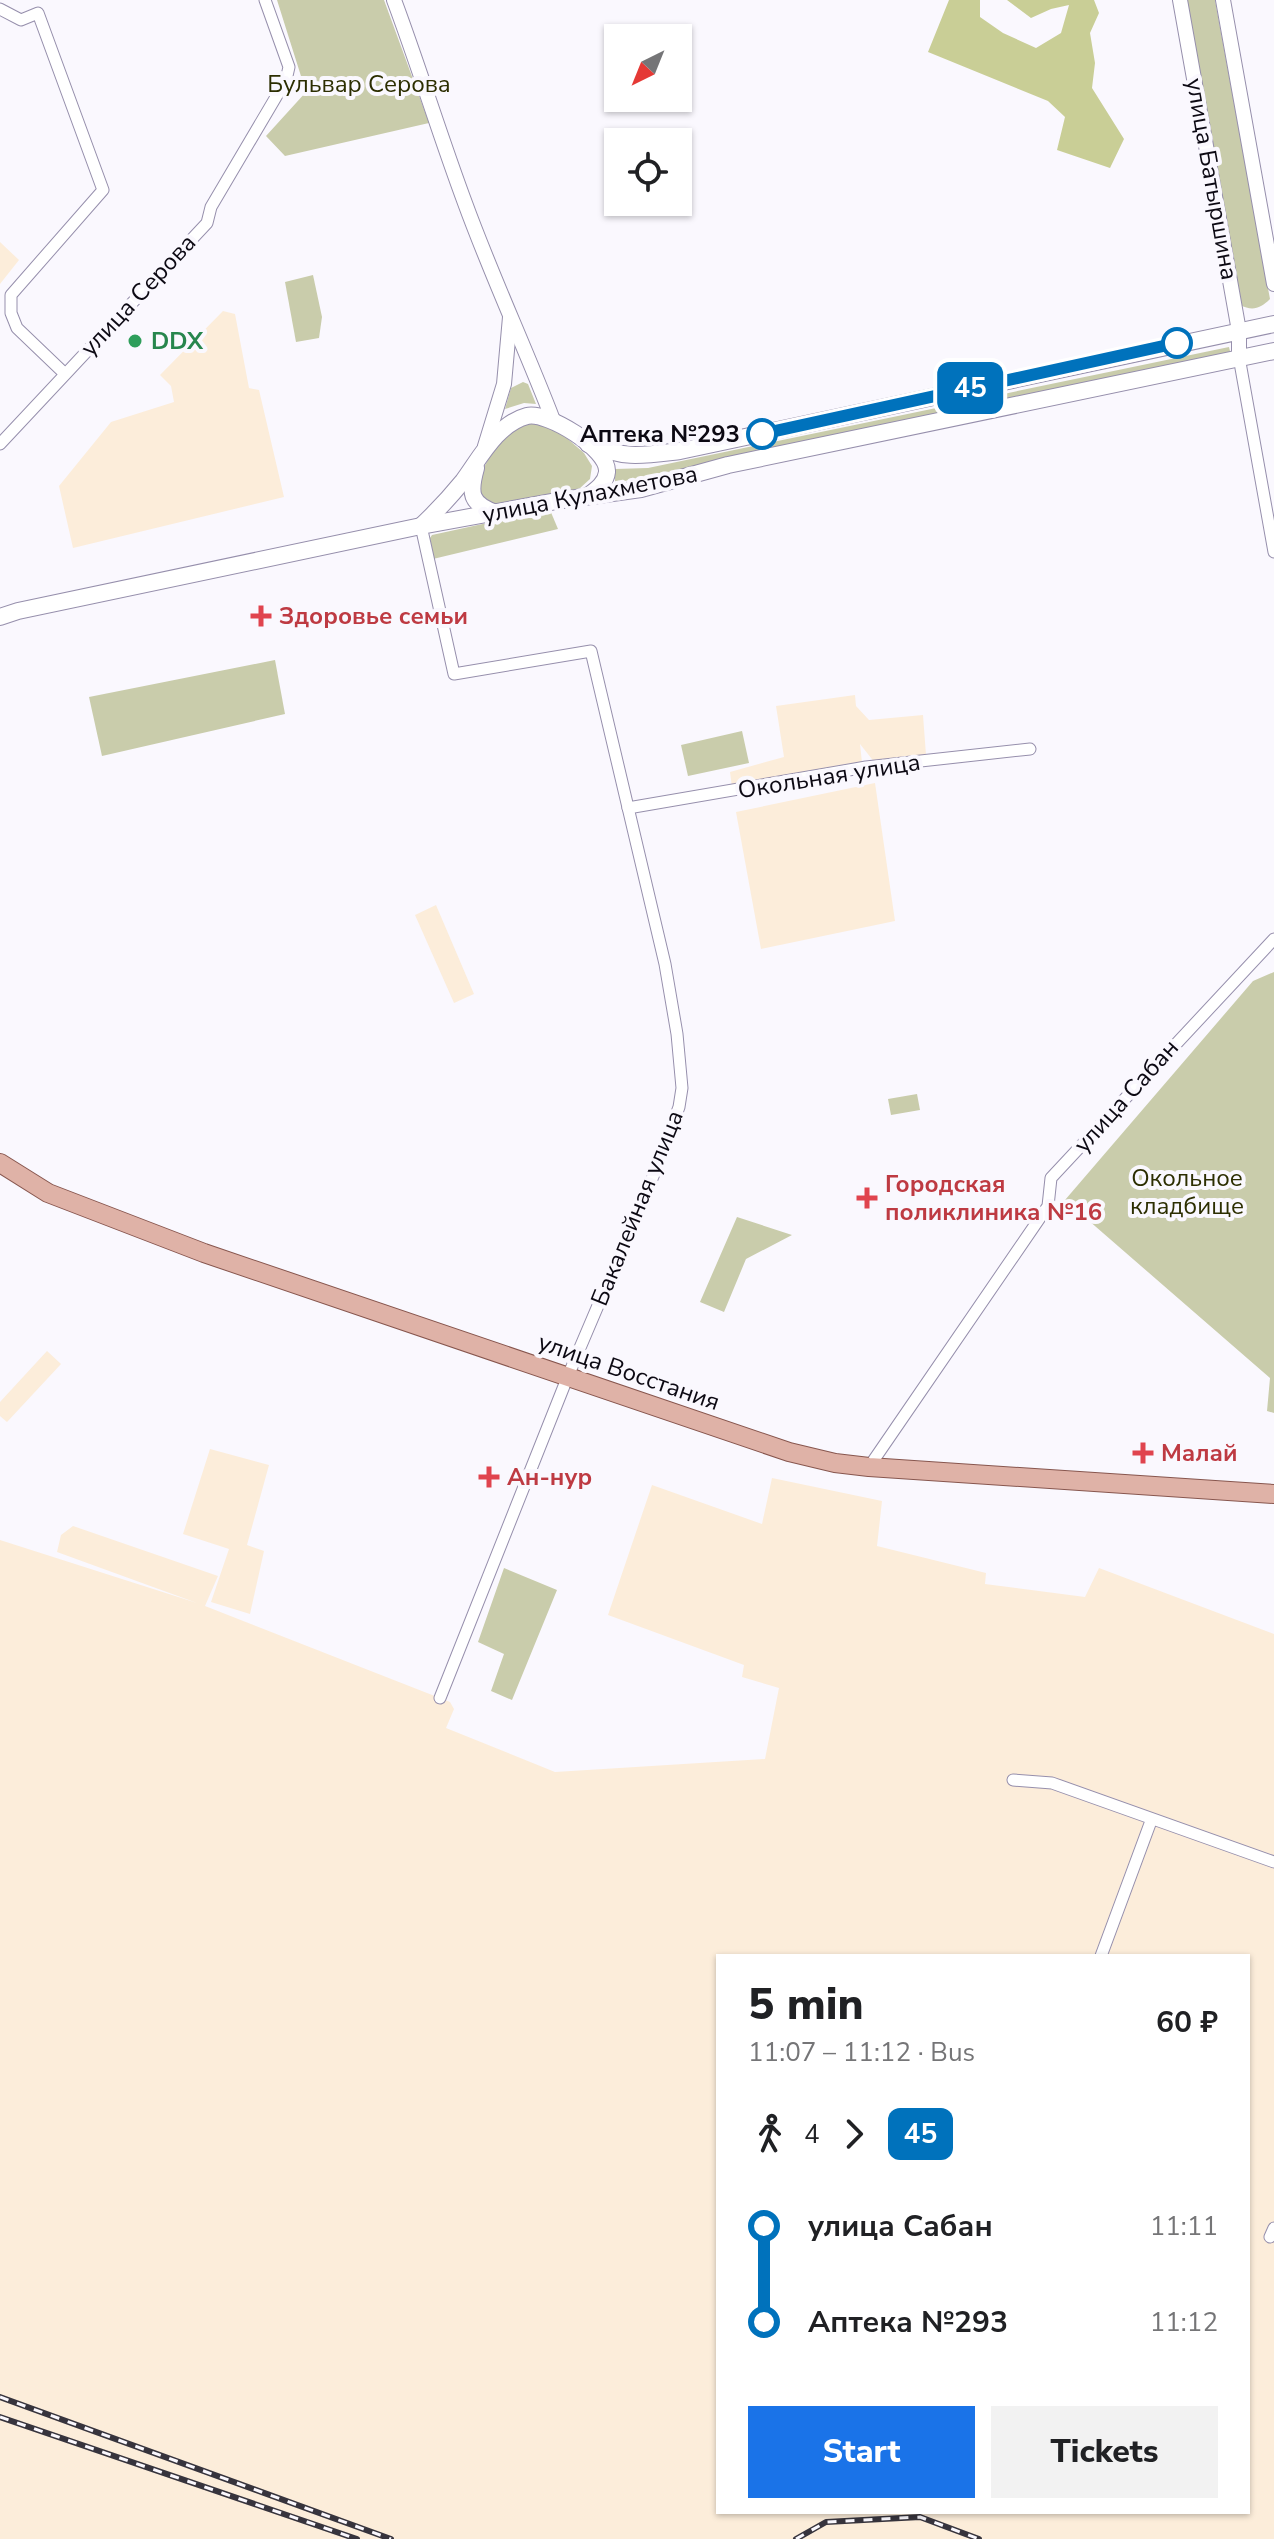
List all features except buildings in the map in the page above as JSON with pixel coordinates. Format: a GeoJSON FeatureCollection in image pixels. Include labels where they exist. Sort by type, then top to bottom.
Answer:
{"type":"FeatureCollection","features":[{"type":"Feature","properties":{"kind":"main road","name":"улица Кулахметова"},"geometry":{"type":"LineString","coordinates":[[588,444],[618,455],[680,451],[1274,324]]}},
{"type":"Feature","properties":{"kind":"main road","name":"улица Кулахметова"},"geometry":{"type":"LineString","coordinates":[[0,617],[421,526],[641,489],[728,465],[1274,351]]}},
{"type":"Feature","properties":{"kind":"main road"},"geometry":{"type":"LineString","coordinates":[[421,526],[511,423],[528,416],[553,420],[588,444],[604,460],[607,472],[600,487],[588,496]]}},
{"type":"Feature","properties":{"kind":"main road"},"geometry":{"type":"LineString","coordinates":[[481,456],[472,480],[472,491],[475,501],[496,513]]}},
{"type":"Feature","properties":{"kind":"main road","name":"улица Восстания"},"geometry":{"type":"LineString","coordinates":[[0,1163],[48,1193],[204,1253],[789,1452],[869,1467],[1274,1494]]}},
{"type":"Feature","properties":{"kind":"street","name":"улица Серова"},"geometry":{"type":"LineString","coordinates":[[0,444],[207,223],[211,207],[286,80],[289,67],[265,0]]}},
{"type":"Feature","properties":{"kind":"street"},"geometry":{"type":"LineString","coordinates":[[394,0],[465,203],[553,420]]}},
{"type":"Feature","properties":{"kind":"street","name":"улица Батыршина"},"geometry":{"type":"LineString","coordinates":[[1180,0],[1239,331],[1239,357]]}},
{"type":"Feature","properties":{"kind":"street","name":"улица Батыршина"},"geometry":{"type":"LineString","coordinates":[[1223,0],[1274,284]]}},
{"type":"Feature","properties":{"kind":"street"},"geometry":{"type":"LineString","coordinates":[[0,9],[21,20],[38,13],[103,190],[11,295],[11,313],[17,328],[64,373]]}},
{"type":"Feature","properties":{"kind":"street"},"geometry":{"type":"LineString","coordinates":[[481,456],[504,384],[510,317]]}},
{"type":"Feature","properties":{"kind":"street"},"geometry":{"type":"LineString","coordinates":[[1239,357],[1274,552]]}},
{"type":"Feature","properties":{"kind":"street","name":"Бакалейная улица"},"geometry":{"type":"LineString","coordinates":[[421,526],[454,674],[591,651],[665,964],[682,1088],[679,1107],[654,1174],[568,1376],[440,1698]]}},
{"type":"Feature","properties":{"kind":"street","name":"Окольная улица"},"geometry":{"type":"LineString","coordinates":[[628,808],[866,767],[1030,749]]}},
{"type":"Feature","properties":{"kind":"street","name":"улица Сабан"},"geometry":{"type":"LineString","coordinates":[[869,1467],[1048,1206],[1051,1178],[1274,939]]}},
{"type":"Feature","properties":{"kind":"street"},"geometry":{"type":"LineString","coordinates":[[1013,1780],[1052,1783],[1151,1821],[1274,1862]]}},
{"type":"Feature","properties":{"kind":"street"},"geometry":{"type":"LineString","coordinates":[[1102,1954],[1151,1821]]}},
{"type":"Feature","properties":{"kind":"shaded area"},"geometry":{"type":"Polygon","coordinates":[[[0,242],[19,260],[0,284],[0,242]]]}},
{"type":"Feature","properties":{"kind":"shaded area"},"geometry":{"type":"Polygon","coordinates":[[[223,311],[235,314],[249,388],[259,390],[284,497],[73,548],[59,486],[111,422],[174,402],[171,386],[160,375],[223,311]]]}},
{"type":"Feature","properties":{"kind":"shaded area"},"geometry":{"type":"Polygon","coordinates":[[[855,695],[856,706],[869,720],[923,715],[926,755],[875,763],[860,744],[863,772],[733,795],[730,772],[784,757],[776,706],[855,695]]]}},
{"type":"Feature","properties":{"kind":"shaded area"},"geometry":{"type":"Polygon","coordinates":[[[875,783],[895,921],[761,949],[736,812],[875,783]]]}},
{"type":"Feature","properties":{"kind":"shaded area"},"geometry":{"type":"Polygon","coordinates":[[[436,905],[474,994],[454,1003],[415,915],[436,905]]]}},
{"type":"Feature","properties":{"kind":"shaded area"},"geometry":{"type":"Polygon","coordinates":[[[47,1351],[61,1364],[7,1422],[0,1416],[0,1402],[47,1351]]]}},
{"type":"Feature","properties":{"kind":"shaded area"},"geometry":{"type":"Polygon","coordinates":[[[210,1449],[269,1465],[247,1545],[264,1551],[250,1614],[211,1602],[229,1549],[183,1534],[210,1449]]]}},
{"type":"Feature","properties":{"kind":"shaded area"},"geometry":{"type":"Polygon","coordinates":[[[772,1478],[882,1501],[877,1546],[986,1573],[985,1584],[1085,1597],[1099,1568],[1274,1634],[1274,2539],[0,2539],[0,1540],[197,1603],[57,1552],[61,1535],[73,1526],[218,1576],[205,1606],[450,1702],[454,1709],[446,1728],[555,1772],[765,1759],[779,1688],[742,1677],[744,1665],[608,1615],[652,1485],[762,1524],[772,1478]]]}},
{"type":"Feature","properties":{"kind":"green space","name":"Бульвар Серова"},"geometry":{"type":"Polygon","coordinates":[[[277,0],[384,0],[429,123],[285,156],[266,136],[306,92],[277,0]]]}},
{"type":"Feature","properties":{"kind":"green space"},"geometry":{"type":"Polygon","coordinates":[[[949,0],[980,0],[980,17],[1003,33],[1036,48],[1061,33],[1069,5],[1031,18],[1007,0],[1094,0],[1099,13],[1090,33],[1095,63],[1092,88],[1124,139],[1110,168],[1057,150],[1065,117],[1048,101],[928,52],[949,0]]]}},
{"type":"Feature","properties":{"kind":"green space"},"geometry":{"type":"Polygon","coordinates":[[[1185,0],[1215,0],[1270,299],[1256,308],[1240,305],[1185,0]]]}},
{"type":"Feature","properties":{"kind":"green space"},"geometry":{"type":"Polygon","coordinates":[[[313,275],[322,317],[319,338],[296,342],[285,282],[313,275]]]}},
{"type":"Feature","properties":{"kind":"green space"},"geometry":{"type":"Polygon","coordinates":[[[1229,347],[1231,355],[615,483],[615,469],[648,468],[1229,347]]]}},
{"type":"Feature","properties":{"kind":"green space"},"geometry":{"type":"Polygon","coordinates":[[[523,382],[528,384],[536,404],[524,403],[505,409],[511,388],[523,382]]]}},
{"type":"Feature","properties":{"kind":"green space"},"geometry":{"type":"Polygon","coordinates":[[[529,421],[554,427],[584,453],[592,466],[590,479],[579,489],[493,505],[481,501],[476,482],[494,450],[505,435],[529,421]]]}},
{"type":"Feature","properties":{"kind":"green space"},"geometry":{"type":"Polygon","coordinates":[[[550,510],[558,529],[433,559],[432,535],[550,510]]]}},
{"type":"Feature","properties":{"kind":"green space"},"geometry":{"type":"Polygon","coordinates":[[[275,660],[285,714],[102,756],[89,697],[275,660]]]}},
{"type":"Feature","properties":{"kind":"green space"},"geometry":{"type":"Polygon","coordinates":[[[742,731],[749,763],[688,776],[681,745],[742,731]]]}},
{"type":"Feature","properties":{"kind":"green space","name":"Окольное кладбище"},"geometry":{"type":"Polygon","coordinates":[[[1274,972],[1274,1413],[1267,1411],[1270,1378],[1065,1200],[1253,981],[1274,972]]]}},
{"type":"Feature","properties":{"kind":"green space"},"geometry":{"type":"Polygon","coordinates":[[[917,1094],[920,1110],[891,1115],[888,1099],[917,1094]]]}},
{"type":"Feature","properties":{"kind":"green space"},"geometry":{"type":"Polygon","coordinates":[[[737,1217],[792,1235],[746,1259],[724,1312],[700,1302],[737,1217]]]}},
{"type":"Feature","properties":{"kind":"green space"},"geometry":{"type":"Polygon","coordinates":[[[504,1568],[557,1590],[512,1700],[491,1691],[504,1654],[478,1642],[504,1568]]]}},
{"type":"Feature","properties":{"kind":"railway"},"geometry":{"type":"LineString","coordinates":[[0,2397],[391,2539]]}},
{"type":"Feature","properties":{"kind":"railway"},"geometry":{"type":"LineString","coordinates":[[0,2417],[357,2539]]}},
{"type":"Feature","properties":{"kind":"railway"},"geometry":{"type":"LineString","coordinates":[[796,2539],[826,2522],[920,2517],[979,2539]]}},
{"type":"Feature","properties":{"kind":"bus line","name":"45"},"geometry":{"type":"LineString","coordinates":[[762,434],[1177,343]]}},
{"type":"Feature","properties":{"kind":"place","name":"DDX"},"geometry":{"type":"Point","coordinates":[135,341]}},
{"type":"Feature","properties":{"kind":"place","name":"Аптека №293"},"geometry":{"type":"Point","coordinates":[762,434]}},
{"type":"Feature","properties":{"kind":"place","name":"Здоровье семьи"},"geometry":{"type":"Point","coordinates":[261,616]}},
{"type":"Feature","properties":{"kind":"place","name":"Городская поликлиника №16"},"geometry":{"type":"Point","coordinates":[867,1198]}},
{"type":"Feature","properties":{"kind":"place","name":"Малай"},"geometry":{"type":"Point","coordinates":[1143,1453]}},
{"type":"Feature","properties":{"kind":"place","name":"Ан-нур"},"geometry":{"type":"Point","coordinates":[489,1477]}}]}
